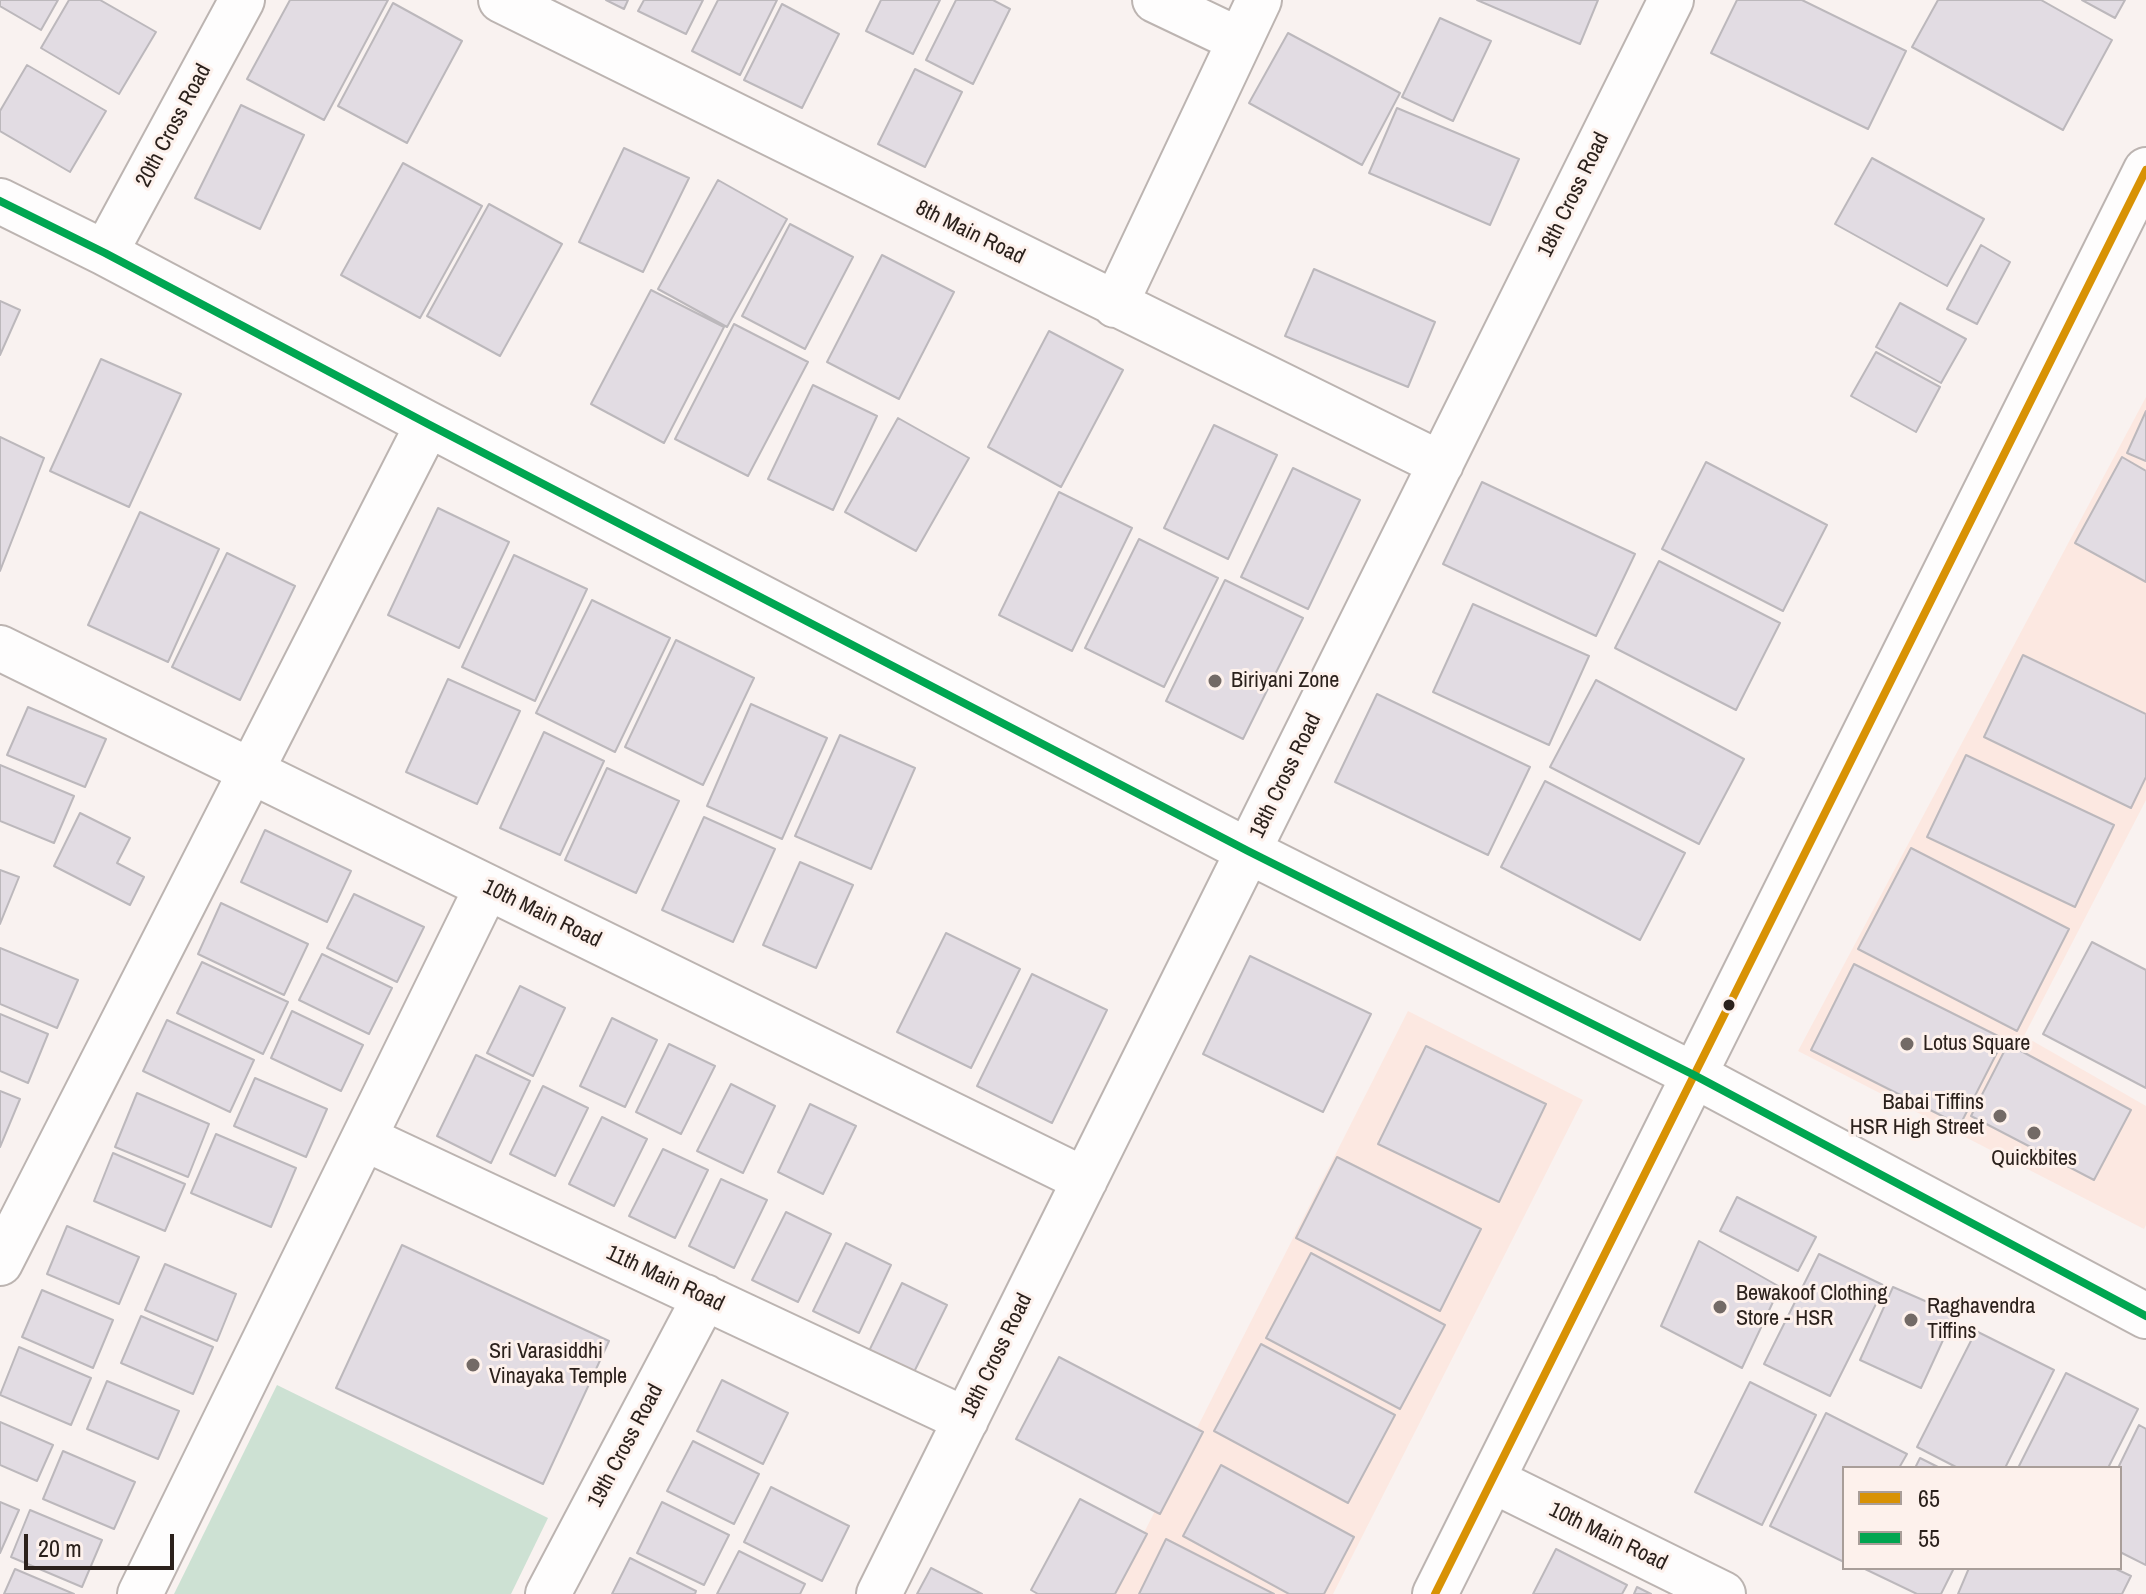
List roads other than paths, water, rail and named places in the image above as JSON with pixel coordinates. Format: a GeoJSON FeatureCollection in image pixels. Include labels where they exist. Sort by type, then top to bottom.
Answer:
{"type":"FeatureCollection","features":[{"type":"Feature","properties":{"kind":"street","name":"20th Cross Road"},"geometry":{"type":"LineString","coordinates":[[105,253],[242,0]]}},
{"type":"Feature","properties":{"kind":"street","name":"8th Main Road"},"geometry":{"type":"LineString","coordinates":[[501,0],[1441,464]]}},
{"type":"Feature","properties":{"kind":"street"},"geometry":{"type":"LineString","coordinates":[[1155,0],[1239,40]]}},
{"type":"Feature","properties":{"kind":"street"},"geometry":{"type":"LineString","coordinates":[[1115,305],[1259,0]]}},
{"type":"Feature","properties":{"kind":"street","name":"18th Cross Road"},"geometry":{"type":"LineString","coordinates":[[879,1594],[1671,0]]}},
{"type":"Feature","properties":{"kind":"street"},"geometry":{"type":"LineString","coordinates":[[1435,1594],[1694,1075],[2133,231],[2146,170]]}},
{"type":"Feature","properties":{"kind":"street"},"geometry":{"type":"LineString","coordinates":[[0,201],[1248,851],[1694,1075],[2145,1313]]}},
{"type":"Feature","properties":{"kind":"street"},"geometry":{"type":"LineString","coordinates":[[0,1263],[428,424]]}},
{"type":"Feature","properties":{"kind":"street","name":"10th Main Road"},"geometry":{"type":"LineString","coordinates":[[0,648],[1085,1180]]}},
{"type":"Feature","properties":{"kind":"street"},"geometry":{"type":"LineString","coordinates":[[140,1594],[487,887]]}},
{"type":"Feature","properties":{"kind":"street","name":"11th Main Road"},"geometry":{"type":"LineString","coordinates":[[364,1138],[966,1420]]}},
{"type":"Feature","properties":{"kind":"street","name":"19th Cross Road"},"geometry":{"type":"LineString","coordinates":[[548,1594],[705,1297]]}},
{"type":"Feature","properties":{"kind":"street","name":"10th Main Road"},"geometry":{"type":"LineString","coordinates":[[1492,1480],[1723,1594]]}},
{"type":"Feature","properties":{"kind":"place","name":"Biriyani Zone"},"geometry":{"type":"Point","coordinates":[1215,681]}},
{"type":"Feature","properties":{"kind":"place","name":"Lotus Square"},"geometry":{"type":"Point","coordinates":[1907,1044]}},
{"type":"Feature","properties":{"kind":"place","name":"Babai Tiffins HSR High Street"},"geometry":{"type":"Point","coordinates":[2000,1116]}},
{"type":"Feature","properties":{"kind":"place","name":"Quickbites"},"geometry":{"type":"Point","coordinates":[2034,1133]}},
{"type":"Feature","properties":{"kind":"place","name":"Bewakoof Clothing Store - HSR"},"geometry":{"type":"Point","coordinates":[1720,1307]}},
{"type":"Feature","properties":{"kind":"place","name":"Raghavendra Tiffins"},"geometry":{"type":"Point","coordinates":[1911,1320]}},
{"type":"Feature","properties":{"kind":"place","name":"Sri Varasiddhi Vinayaka Temple"},"geometry":{"type":"Point","coordinates":[473,1365]}}]}
